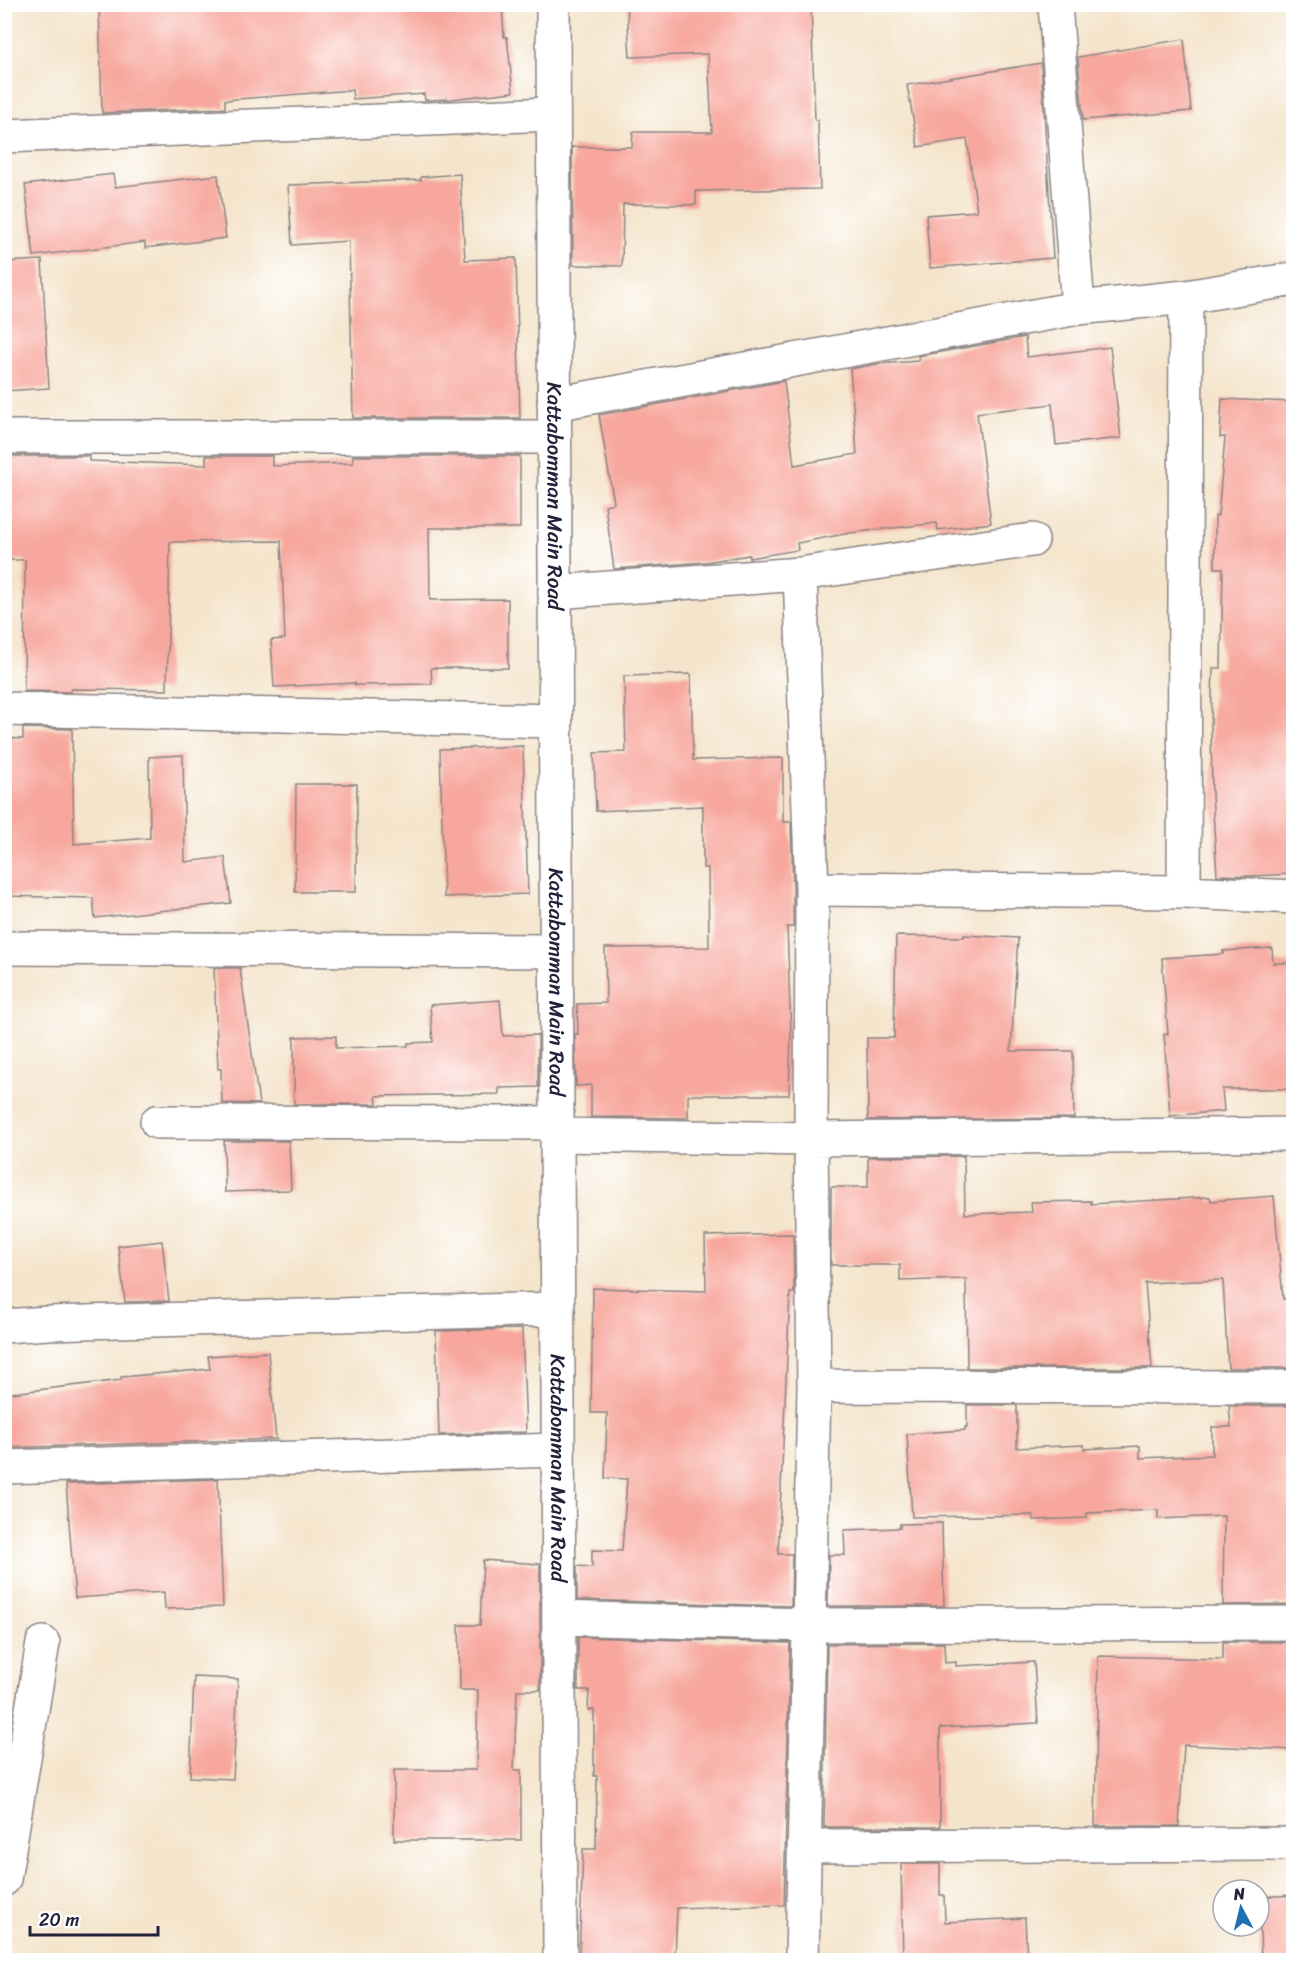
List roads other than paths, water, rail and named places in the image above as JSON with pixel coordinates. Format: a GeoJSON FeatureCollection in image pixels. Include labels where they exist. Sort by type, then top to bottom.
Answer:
{"type":"FeatureCollection","features":[{"type":"Feature","properties":{"kind":"street","name":"Kattabomman Main Road"},"geometry":{"type":"LineString","coordinates":[[553,4],[560,1960]]}},
{"type":"Feature","properties":{"kind":"street"},"geometry":{"type":"LineString","coordinates":[[1056,4],[1078,308]]}},
{"type":"Feature","properties":{"kind":"street"},"geometry":{"type":"LineString","coordinates":[[4,136],[553,114]]}},
{"type":"Feature","properties":{"kind":"street"},"geometry":{"type":"LineString","coordinates":[[554,404],[1078,308],[1185,297],[1293,279]]}},
{"type":"Feature","properties":{"kind":"street"},"geometry":{"type":"LineString","coordinates":[[1184,892],[1185,297]]}},
{"type":"Feature","properties":{"kind":"street"},"geometry":{"type":"LineString","coordinates":[[4,437],[554,437]]}},
{"type":"Feature","properties":{"kind":"street"},"geometry":{"type":"LineString","coordinates":[[555,592],[800,574],[1032,540]]}},
{"type":"Feature","properties":{"kind":"street"},"geometry":{"type":"LineString","coordinates":[[800,574],[812,889],[811,1139],[814,1386],[802,1960]]}},
{"type":"Feature","properties":{"kind":"street"},"geometry":{"type":"LineString","coordinates":[[4,709],[555,721]]}},
{"type":"Feature","properties":{"kind":"street"},"geometry":{"type":"LineString","coordinates":[[812,889],[1184,892],[1293,897]]}},
{"type":"Feature","properties":{"kind":"street"},"geometry":{"type":"LineString","coordinates":[[4,948],[556,951]]}},
{"type":"Feature","properties":{"kind":"street"},"geometry":{"type":"LineString","coordinates":[[157,1122],[557,1129],[811,1139],[1293,1134]]}},
{"type":"Feature","properties":{"kind":"street"},"geometry":{"type":"LineString","coordinates":[[4,1326],[558,1309]]}},
{"type":"Feature","properties":{"kind":"street"},"geometry":{"type":"LineString","coordinates":[[814,1386],[1293,1387]]}},
{"type":"Feature","properties":{"kind":"street"},"geometry":{"type":"LineString","coordinates":[[4,1467],[558,1450]]}},
{"type":"Feature","properties":{"kind":"street"},"geometry":{"type":"LineString","coordinates":[[559,1618],[808,1625],[1293,1623]]}},
{"type":"Feature","properties":{"kind":"street"},"geometry":{"type":"LineString","coordinates":[[4,1879],[43,1643]]}},
{"type":"Feature","properties":{"kind":"street"},"geometry":{"type":"LineString","coordinates":[[804,1846],[1293,1844]]}}]}
